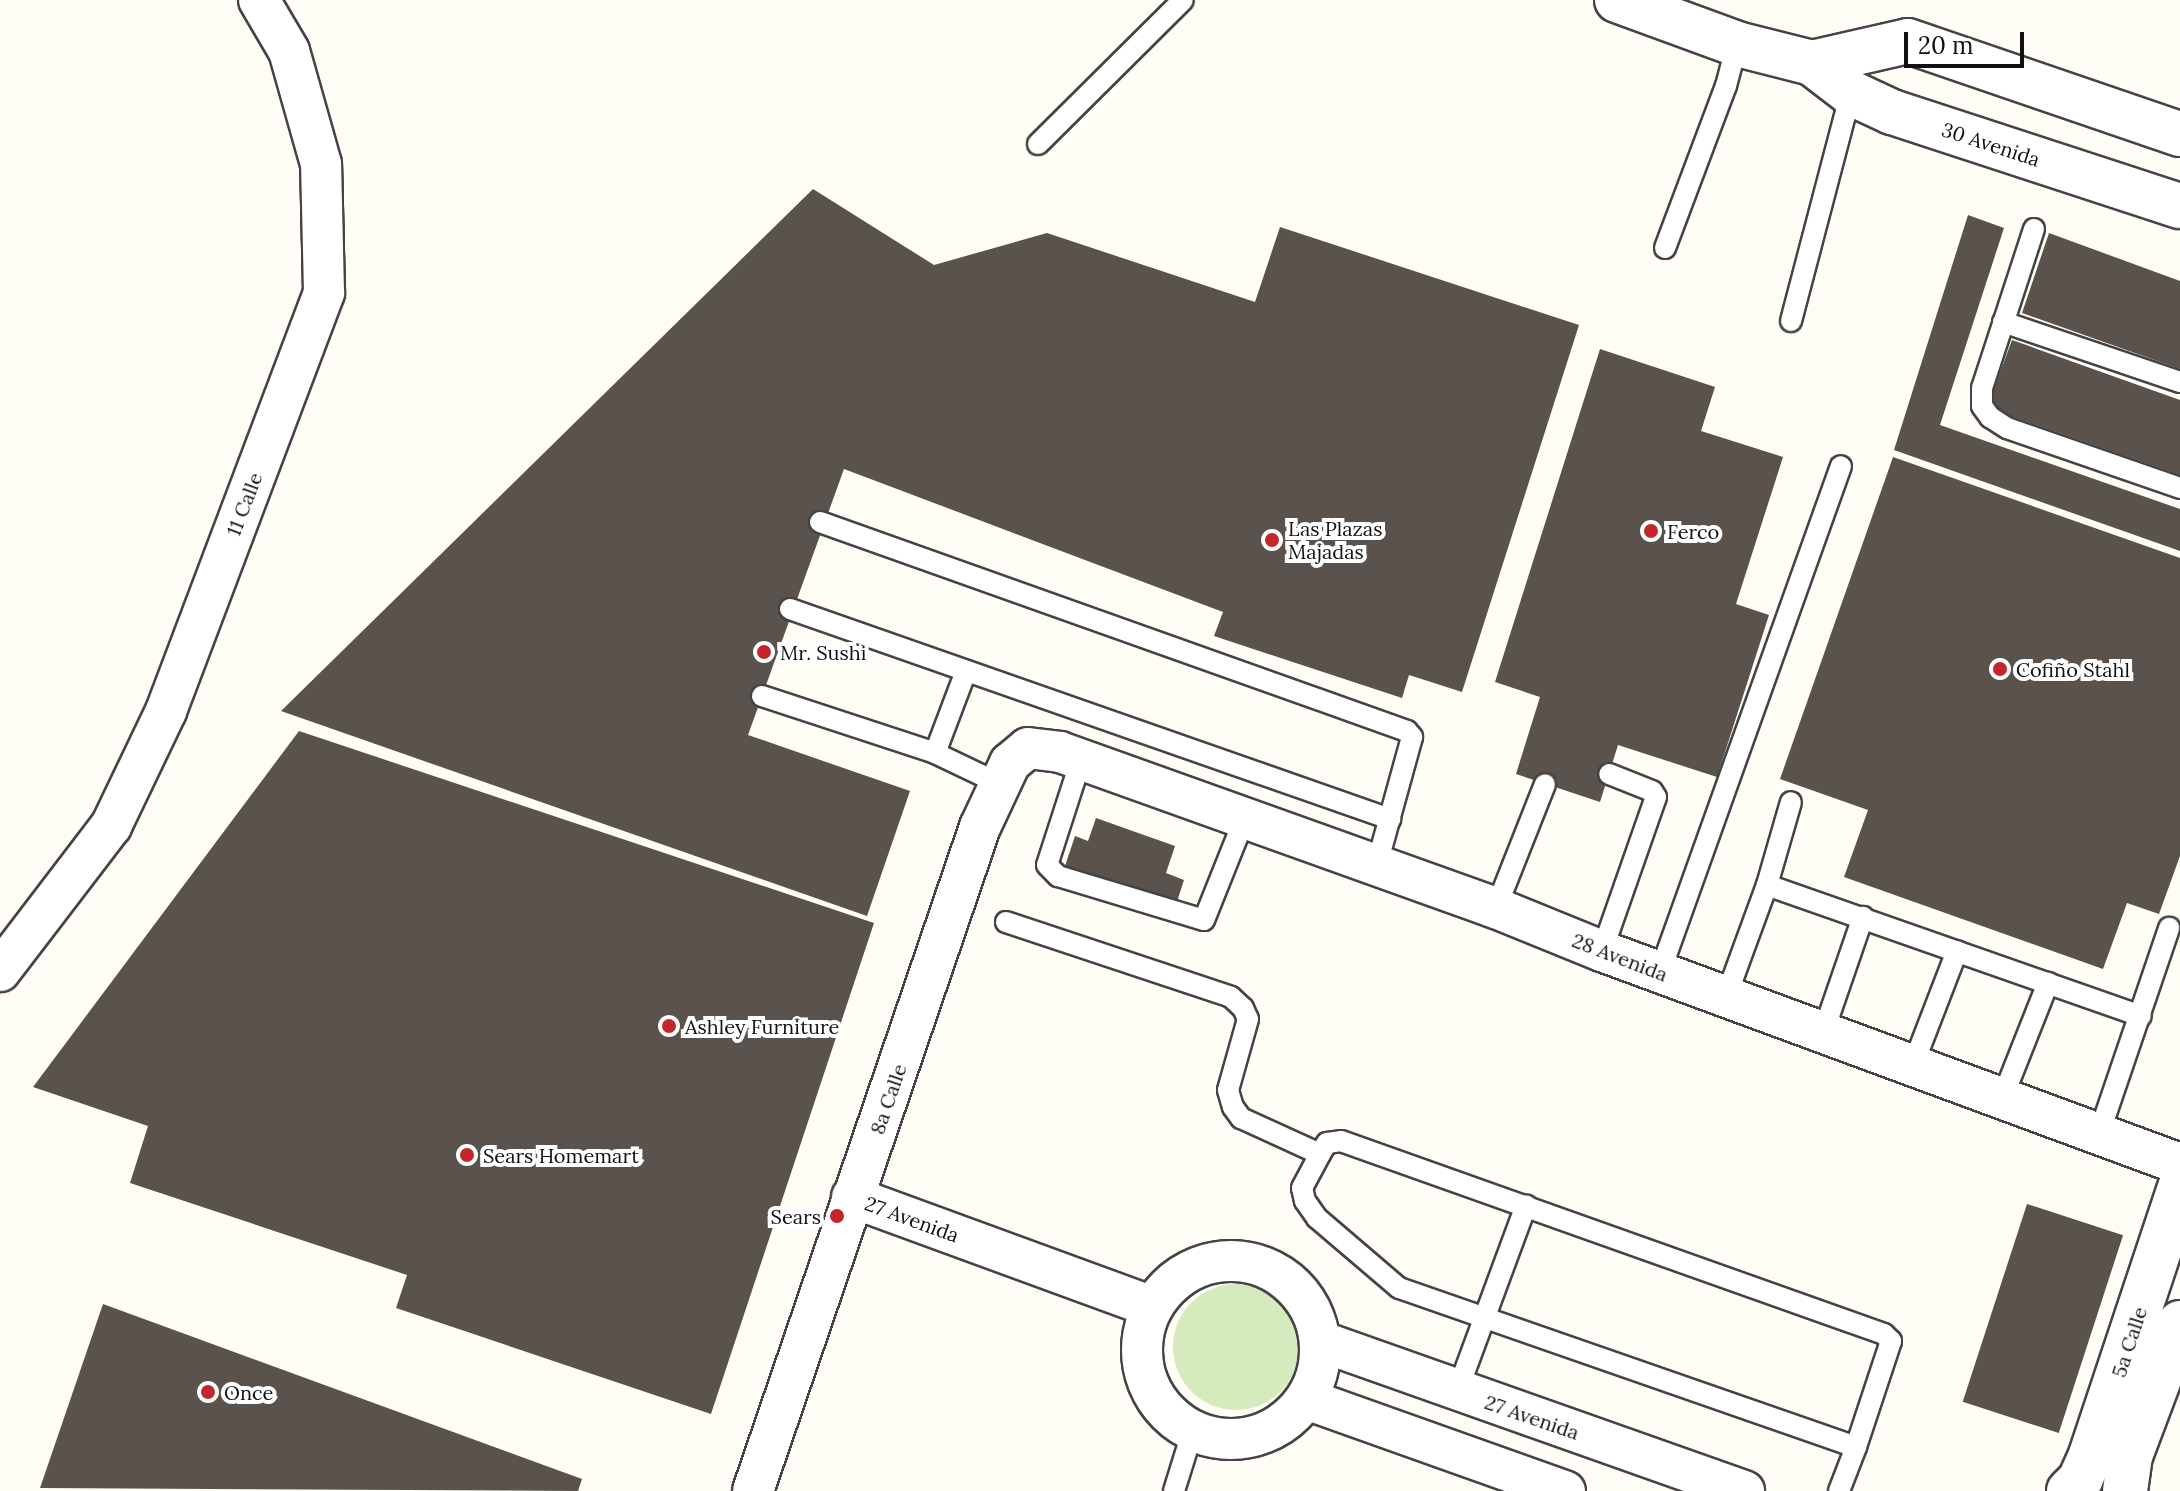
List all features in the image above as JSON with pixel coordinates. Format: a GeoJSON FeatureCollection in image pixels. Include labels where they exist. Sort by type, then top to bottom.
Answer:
{"type":"FeatureCollection","features":[{"type":"Feature","properties":{"kind":"street","name":"11 Calle"},"geometry":{"type":"LineString","coordinates":[[0,971],[111,826],[166,711],[324,293],[321,164],[289,51],[259,0]]}},
{"type":"Feature","properties":{"kind":"street","name":"30 Avenida"},"geometry":{"type":"LineString","coordinates":[[1617,0],[1737,44],[1812,63],[1851,93],[1892,112],[2180,206]]}},
{"type":"Feature","properties":{"kind":"street","name":"30 Avenida"},"geometry":{"type":"LineString","coordinates":[[1812,63],[1908,41]]}},
{"type":"Feature","properties":{"kind":"street"},"geometry":{"type":"LineString","coordinates":[[1892,112],[1888,74],[1908,41],[2180,134]]}},
{"type":"Feature","properties":{"kind":"street","name":"8a Calle"},"geometry":{"type":"LineString","coordinates":[[753,1491],[980,827],[1012,759],[1023,750],[1037,748],[1070,756]]}},
{"type":"Feature","properties":{"kind":"street","name":"28 Avenida"},"geometry":{"type":"LineString","coordinates":[[1070,756],[1376,868],[1496,908],[1602,951],[2180,1164]]}},
{"type":"Feature","properties":{"kind":"street","name":"5a Calle"},"geometry":{"type":"LineString","coordinates":[[2069,1491],[2080,1480],[2091,1455],[2180,1188]]}},
{"type":"Feature","properties":{"kind":"street","name":"27 Avenida"},"geometry":{"type":"LineString","coordinates":[[850,1206],[1149,1315]]}},
{"type":"Feature","properties":{"kind":"street"},"geometry":{"type":"LineString","coordinates":[[1223,1261],[1258,1264],[1284,1278],[1302,1295],[1314,1317],[1320,1341],[1319,1365],[1306,1399],[1280,1425],[1255,1436],[1228,1439],[1193,1430],[1167,1412],[1149,1385],[1142,1354],[1149,1315],[1169,1286],[1189,1270],[1223,1261]]}},
{"type":"Feature","properties":{"kind":"street","name":"5a Calle"},"geometry":{"type":"LineString","coordinates":[[2125,1491],[2130,1456],[2180,1323]]}},
{"type":"Feature","properties":{"kind":"street","name":"27 Avenida"},"geometry":{"type":"LineString","coordinates":[[1320,1341],[1744,1491]]}},
{"type":"Feature","properties":{"kind":"street"},"geometry":{"type":"LineString","coordinates":[[1306,1399],[1565,1491]]}},
{"type":"Feature","properties":{"kind":"lane"},"geometry":{"type":"LineString","coordinates":[[1038,144],[1183,0]]}},
{"type":"Feature","properties":{"kind":"lane"},"geometry":{"type":"LineString","coordinates":[[1665,248],[1726,86],[1737,44]]}},
{"type":"Feature","properties":{"kind":"lane"},"geometry":{"type":"LineString","coordinates":[[1791,321],[1851,93]]}},
{"type":"Feature","properties":{"kind":"lane"},"geometry":{"type":"LineString","coordinates":[[2034,229],[1982,388],[1982,406],[1990,417],[2007,428],[2180,488]]}},
{"type":"Feature","properties":{"kind":"lane"},"geometry":{"type":"LineString","coordinates":[[2003,322],[2180,382]]}},
{"type":"Feature","properties":{"kind":"lane"},"geometry":{"type":"LineString","coordinates":[[1660,972],[1841,466]]}},
{"type":"Feature","properties":{"kind":"lane"},"geometry":{"type":"LineString","coordinates":[[820,522],[1398,726],[1412,737],[1376,868]]}},
{"type":"Feature","properties":{"kind":"lane"},"geometry":{"type":"LineString","coordinates":[[790,609],[1390,819]]}},
{"type":"Feature","properties":{"kind":"lane"},"geometry":{"type":"LineString","coordinates":[[935,753],[966,671]]}},
{"type":"Feature","properties":{"kind":"lane"},"geometry":{"type":"LineString","coordinates":[[762,696],[935,753],[1000,784]]}},
{"type":"Feature","properties":{"kind":"lane"},"geometry":{"type":"LineString","coordinates":[[1070,756],[1047,865],[1058,876],[1204,920],[1244,820]]}},
{"type":"Feature","properties":{"kind":"lane"},"geometry":{"type":"LineString","coordinates":[[1602,951],[1656,797],[1652,791],[1609,774]]}},
{"type":"Feature","properties":{"kind":"lane"},"geometry":{"type":"LineString","coordinates":[[1496,908],[1545,784]]}},
{"type":"Feature","properties":{"kind":"lane"},"geometry":{"type":"LineString","coordinates":[[1726,997],[1767,885],[1791,802]]}},
{"type":"Feature","properties":{"kind":"lane"},"geometry":{"type":"LineString","coordinates":[[1767,885],[2141,1016]]}},
{"type":"Feature","properties":{"kind":"lane"},"geometry":{"type":"LineString","coordinates":[[1823,1033],[1863,917]]}},
{"type":"Feature","properties":{"kind":"lane"},"geometry":{"type":"LineString","coordinates":[[1006,922],[1231,997],[1243,1008],[1248,1019],[1228,1090],[1233,1107],[1241,1118],[1320,1154]]}},
{"type":"Feature","properties":{"kind":"lane"},"geometry":{"type":"LineString","coordinates":[[2099,1134],[2169,928]]}},
{"type":"Feature","properties":{"kind":"lane"},"geometry":{"type":"LineString","coordinates":[[1913,1065],[1957,951]]}},
{"type":"Feature","properties":{"kind":"lane"},"geometry":{"type":"LineString","coordinates":[[2002,1099],[2048,983]]}},
{"type":"Feature","properties":{"kind":"lane"},"geometry":{"type":"LineString","coordinates":[[1839,1491],[1856,1447],[1891,1341],[1884,1334],[1341,1141],[1327,1143],[1302,1188],[1317,1218],[1399,1288],[1856,1447]]}},
{"type":"Feature","properties":{"kind":"lane"},"geometry":{"type":"LineString","coordinates":[[1457,1392],[1487,1319],[1526,1205]]}},
{"type":"Feature","properties":{"kind":"lane"},"geometry":{"type":"LineString","coordinates":[[1174,1491],[1193,1430]]}},
{"type":"Feature","properties":{"kind":"green space"},"geometry":{"type":"Polygon","coordinates":[[[1236,1284],[1260,1288],[1281,1302],[1295,1323],[1299,1347],[1295,1371],[1281,1392],[1260,1406],[1236,1410],[1212,1406],[1191,1392],[1177,1371],[1173,1347],[1177,1323],[1191,1302],[1212,1288],[1236,1284]]]}},
{"type":"Feature","properties":{"kind":"building","name":"Las Plazas Majadas"},"geometry":{"type":"Polygon","coordinates":[[[813,189],[934,265],[1047,233],[1255,302],[1280,227],[1579,325],[1462,692],[1409,675],[1402,698],[1214,636],[1223,612],[844,469],[748,735],[910,791],[867,916],[281,711],[813,189]]]}},
{"type":"Feature","properties":{"kind":"building"},"geometry":{"type":"Polygon","coordinates":[[[1968,215],[2004,228],[1940,425],[2180,509],[2180,551],[1894,450],[1968,215]]]}},
{"type":"Feature","properties":{"kind":"building"},"geometry":{"type":"Polygon","coordinates":[[[2049,233],[2180,281],[2180,369],[2022,313],[2049,233]]]}},
{"type":"Feature","properties":{"kind":"building"},"geometry":{"type":"Polygon","coordinates":[[[2012,340],[2180,400],[2180,475],[1987,408],[2012,340]]]}},
{"type":"Feature","properties":{"kind":"building","name":"Ferco"},"geometry":{"type":"Polygon","coordinates":[[[1600,349],[1715,387],[1701,431],[1783,457],[1736,604],[1769,615],[1717,777],[1618,745],[1600,802],[1516,774],[1540,697],[1495,682],[1600,349]]]}},
{"type":"Feature","properties":{"kind":"building","name":"Cofiño Stahl"},"geometry":{"type":"Polygon","coordinates":[[[1893,457],[2180,558],[2180,856],[2159,914],[2127,903],[2103,969],[1844,877],[1868,810],[1780,779],[1893,457]]]}},
{"type":"Feature","properties":{"kind":"building"},"geometry":{"type":"Polygon","coordinates":[[[299,731],[874,923],[711,1414],[396,1308],[407,1275],[130,1183],[148,1126],[33,1087],[299,731]]]}},
{"type":"Feature","properties":{"kind":"building"},"geometry":{"type":"Polygon","coordinates":[[[1096,818],[1175,846],[1166,873],[1184,880],[1175,908],[1064,869],[1075,836],[1088,841],[1096,818]]]}},
{"type":"Feature","properties":{"kind":"building"},"geometry":{"type":"Polygon","coordinates":[[[2027,1204],[2123,1235],[2059,1433],[1963,1402],[2027,1204]]]}},
{"type":"Feature","properties":{"kind":"building","name":"Once"},"geometry":{"type":"Polygon","coordinates":[[[103,1304],[582,1479],[578,1491],[40,1488],[103,1304]]]}},
{"type":"Feature","properties":{"kind":"place","name":"Ferco"},"geometry":{"type":"Point","coordinates":[1651,531]}},
{"type":"Feature","properties":{"kind":"place","name":"Las Plazas Majadas"},"geometry":{"type":"Point","coordinates":[1272,540]}},
{"type":"Feature","properties":{"kind":"place","name":"Mr. Sushi"},"geometry":{"type":"Point","coordinates":[764,652]}},
{"type":"Feature","properties":{"kind":"place","name":"Cofiño Stahl"},"geometry":{"type":"Point","coordinates":[2000,669]}},
{"type":"Feature","properties":{"kind":"place","name":"Ashley Furniture"},"geometry":{"type":"Point","coordinates":[669,1026]}},
{"type":"Feature","properties":{"kind":"place","name":"Sears Homemart"},"geometry":{"type":"Point","coordinates":[467,1155]}},
{"type":"Feature","properties":{"kind":"place","name":"Sears"},"geometry":{"type":"Point","coordinates":[837,1216]}},
{"type":"Feature","properties":{"kind":"place","name":"Once"},"geometry":{"type":"Point","coordinates":[208,1392]}}]}
